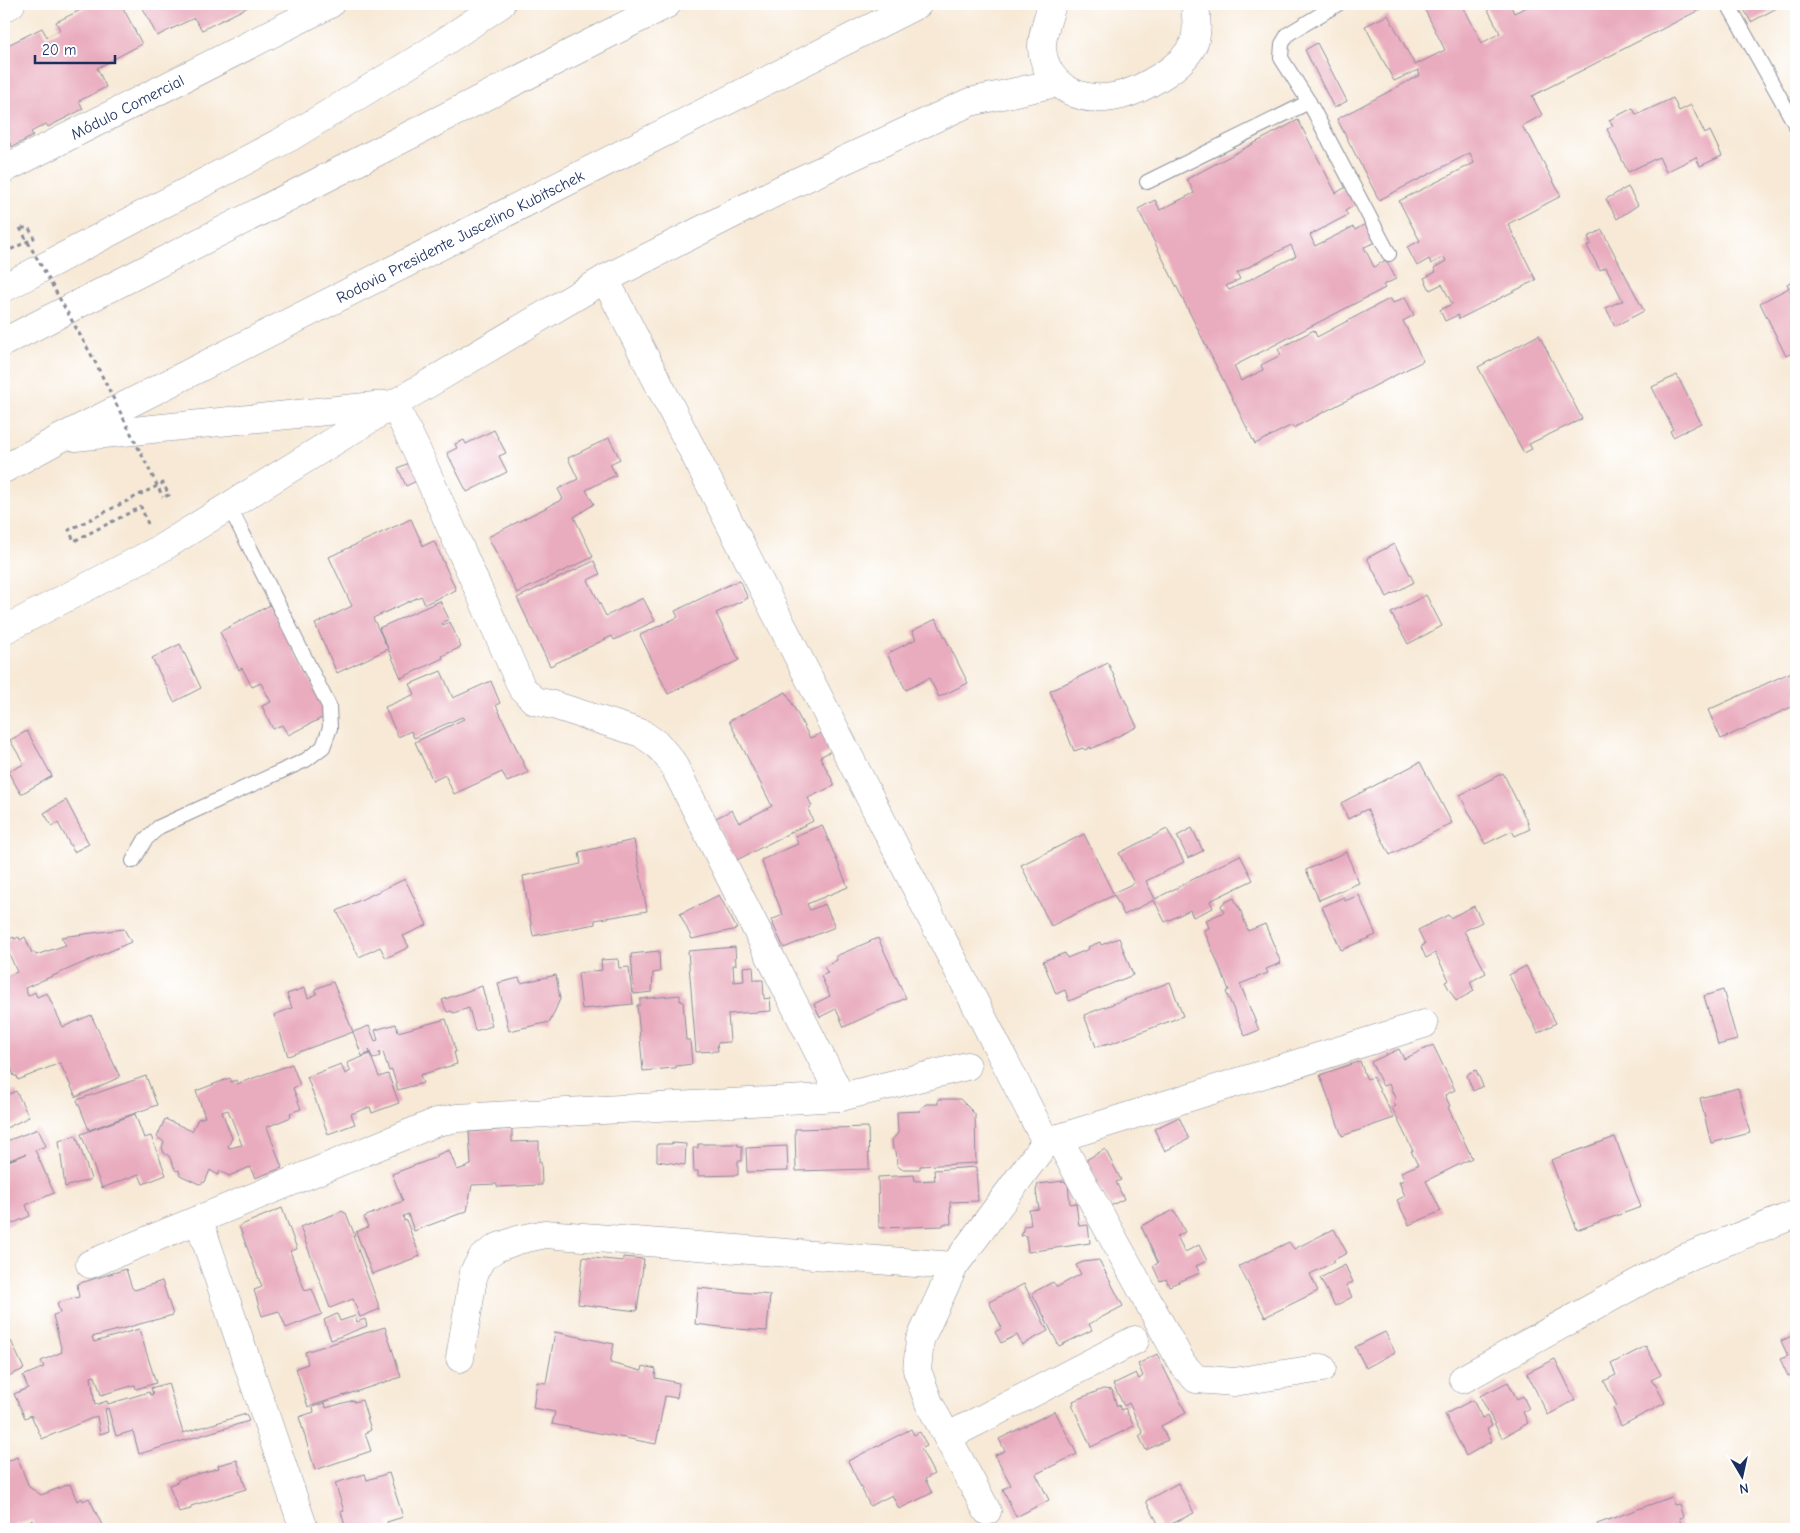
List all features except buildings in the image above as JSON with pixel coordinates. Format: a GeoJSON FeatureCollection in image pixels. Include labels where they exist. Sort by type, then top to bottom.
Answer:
{"type":"FeatureCollection","features":[{"type":"Feature","properties":{"kind":"main road"},"geometry":{"type":"LineString","coordinates":[[4,8],[11,4]]}},
{"type":"Feature","properties":{"kind":"main road","name":"Módulo Comercial"},"geometry":{"type":"LineString","coordinates":[[4,169],[330,4]]}},
{"type":"Feature","properties":{"kind":"main road"},"geometry":{"type":"LineString","coordinates":[[4,288],[292,136],[426,54],[501,4]]}},
{"type":"Feature","properties":{"kind":"main road"},"geometry":{"type":"LineString","coordinates":[[4,342],[667,4]]}},
{"type":"Feature","properties":{"kind":"main road","name":"Rodovia Presidente Juscelino Kubitschek"},"geometry":{"type":"LineString","coordinates":[[4,469],[59,439],[918,4]]}},
{"type":"Feature","properties":{"kind":"main road"},"geometry":{"type":"LineString","coordinates":[[1052,4],[1042,47],[1046,65],[1056,83],[1078,96],[1105,98],[1123,95],[1148,85],[1177,66],[1193,45],[1196,16],[1216,4]]}},
{"type":"Feature","properties":{"kind":"main road"},"geometry":{"type":"LineString","coordinates":[[4,630],[160,549],[394,404],[605,279],[786,187],[970,102],[1056,83]]}},
{"type":"Feature","properties":{"kind":"main road"},"geometry":{"type":"LineString","coordinates":[[605,279],[1052,1140],[1183,1365],[1196,1379],[1234,1382],[1322,1368]]}},
{"type":"Feature","properties":{"kind":"main road"},"geometry":{"type":"LineString","coordinates":[[59,439],[394,404]]}},
{"type":"Feature","properties":{"kind":"main road"},"geometry":{"type":"LineString","coordinates":[[394,404],[421,460],[522,688],[536,701],[641,733],[658,745],[672,762],[841,1097]]}},
{"type":"Feature","properties":{"kind":"main road"},"geometry":{"type":"LineString","coordinates":[[987,1511],[929,1403],[917,1370],[920,1340],[954,1266],[1052,1140],[1424,1024]]}},
{"type":"Feature","properties":{"kind":"main road"},"geometry":{"type":"LineString","coordinates":[[90,1264],[437,1122],[457,1118],[841,1097],[967,1066]]}},
{"type":"Feature","properties":{"kind":"main road"},"geometry":{"type":"LineString","coordinates":[[1463,1378],[1678,1262],[1796,1214]]}},
{"type":"Feature","properties":{"kind":"main road"},"geometry":{"type":"LineString","coordinates":[[199,1220],[304,1529]]}},
{"type":"Feature","properties":{"kind":"main road"},"geometry":{"type":"LineString","coordinates":[[460,1358],[474,1272],[482,1258],[496,1248],[518,1240],[545,1234],[954,1266]]}},
{"type":"Feature","properties":{"kind":"main road"},"geometry":{"type":"LineString","coordinates":[[948,1437],[1136,1340]]}},
{"type":"Feature","properties":{"kind":"lane"},"geometry":{"type":"LineString","coordinates":[[1338,4],[1288,34],[1282,44],[1281,58],[1309,102],[1389,254]]}},
{"type":"Feature","properties":{"kind":"lane"},"geometry":{"type":"LineString","coordinates":[[1728,4],[1796,126]]}},
{"type":"Feature","properties":{"kind":"lane"},"geometry":{"type":"LineString","coordinates":[[1147,182],[1309,102]]}},
{"type":"Feature","properties":{"kind":"lane"},"geometry":{"type":"LineString","coordinates":[[133,861],[145,840],[160,827],[306,760],[323,748],[330,728],[329,706],[229,506]]}},
{"type":"Feature","properties":{"kind":"path"},"geometry":{"type":"LineString","coordinates":[[4,253],[34,238],[29,228],[20,228],[93,358],[163,497],[169,495],[163,483],[69,530],[74,541],[141,507],[160,549]]}}]}
